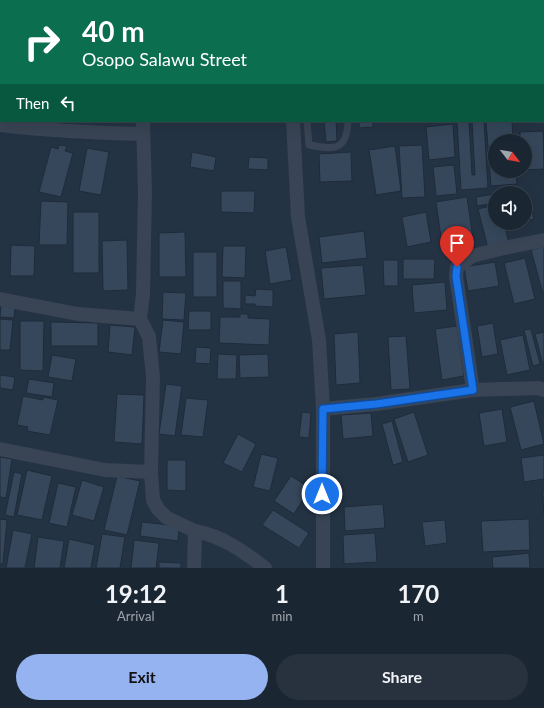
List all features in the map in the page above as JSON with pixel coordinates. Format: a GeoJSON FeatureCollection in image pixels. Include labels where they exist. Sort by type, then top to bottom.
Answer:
{"type":"FeatureCollection","features":[{"type":"Feature","properties":{"kind":"street"},"geometry":{"type":"LineString","coordinates":[[293,122],[298,217],[319,340],[323,409],[323,568]]}},
{"type":"Feature","properties":{"kind":"street"},"geometry":{"type":"LineString","coordinates":[[0,125],[88,132],[143,128],[145,200],[143,294],[140,319],[149,337],[153,377],[153,500],[158,509],[167,518],[195,531],[209,534],[226,541],[265,568]]}},
{"type":"Feature","properties":{"kind":"street"},"geometry":{"type":"LineString","coordinates":[[473,390],[456,276],[457,267],[472,256],[544,240]]}},
{"type":"Feature","properties":{"kind":"street"},"geometry":{"type":"LineString","coordinates":[[0,299],[78,314],[140,319]]}},
{"type":"Feature","properties":{"kind":"street"},"geometry":{"type":"LineString","coordinates":[[323,409],[376,404],[473,390],[538,388],[544,390]]}},
{"type":"Feature","properties":{"kind":"street"},"geometry":{"type":"LineString","coordinates":[[0,449],[104,470],[152,472]]}},
{"type":"Feature","properties":{"kind":"street"},"geometry":{"type":"LineString","coordinates":[[194,568],[195,531]]}},
{"type":"Feature","properties":{"kind":"lane"},"geometry":{"type":"LineString","coordinates":[[307,122],[309,145],[324,148],[336,147],[343,143],[348,133],[348,122]]}},
{"type":"Feature","properties":{"kind":"building"},"geometry":{"type":"Polygon","coordinates":[[[324,122],[336,122],[337,141],[326,142],[324,122]]]}},
{"type":"Feature","properties":{"kind":"building"},"geometry":{"type":"Polygon","coordinates":[[[359,122],[373,122],[373,127],[359,128],[359,122]]]}},
{"type":"Feature","properties":{"kind":"building"},"geometry":{"type":"Polygon","coordinates":[[[457,122],[469,122],[472,175],[475,175],[472,122],[484,122],[488,188],[461,190],[457,122]]]}},
{"type":"Feature","properties":{"kind":"building"},"geometry":{"type":"Polygon","coordinates":[[[486,122],[512,122],[513,134],[488,134],[488,147],[486,122]]]}},
{"type":"Feature","properties":{"kind":"building"},"geometry":{"type":"Polygon","coordinates":[[[453,124],[455,157],[429,160],[426,127],[453,124]]]}},
{"type":"Feature","properties":{"kind":"building"},"geometry":{"type":"Polygon","coordinates":[[[543,131],[544,169],[532,170],[532,134],[520,134],[520,132],[543,131]]]}},
{"type":"Feature","properties":{"kind":"building"},"geometry":{"type":"Polygon","coordinates":[[[59,145],[67,146],[65,151],[73,153],[61,197],[39,192],[51,147],[58,149],[59,145]]]}},
{"type":"Feature","properties":{"kind":"building"},"geometry":{"type":"Polygon","coordinates":[[[422,145],[425,197],[402,198],[399,146],[422,145]]]}},
{"type":"Feature","properties":{"kind":"building"},"geometry":{"type":"Polygon","coordinates":[[[395,146],[401,191],[376,195],[369,150],[395,146]]]}},
{"type":"Feature","properties":{"kind":"building"},"geometry":{"type":"Polygon","coordinates":[[[87,148],[109,152],[101,195],[79,191],[87,148]]]}},
{"type":"Feature","properties":{"kind":"building"},"geometry":{"type":"Polygon","coordinates":[[[192,152],[216,157],[214,171],[190,167],[192,152]]]}},
{"type":"Feature","properties":{"kind":"building"},"geometry":{"type":"Polygon","coordinates":[[[351,152],[352,181],[320,182],[319,154],[351,152]]]}},
{"type":"Feature","properties":{"kind":"building"},"geometry":{"type":"Polygon","coordinates":[[[249,157],[268,158],[268,170],[248,169],[249,157]]]}},
{"type":"Feature","properties":{"kind":"building"},"geometry":{"type":"Polygon","coordinates":[[[454,165],[457,194],[436,196],[433,167],[454,165]]]}},
{"type":"Feature","properties":{"kind":"building"},"geometry":{"type":"Polygon","coordinates":[[[490,178],[517,178],[517,184],[491,186],[490,178]]]}},
{"type":"Feature","properties":{"kind":"building"},"geometry":{"type":"Polygon","coordinates":[[[221,191],[255,191],[254,213],[221,212],[221,191]]]}},
{"type":"Feature","properties":{"kind":"building"},"geometry":{"type":"Polygon","coordinates":[[[488,195],[488,204],[477,206],[476,197],[488,195]]]}},
{"type":"Feature","properties":{"kind":"building"},"geometry":{"type":"Polygon","coordinates":[[[467,197],[474,246],[443,251],[436,202],[467,197]]]}},
{"type":"Feature","properties":{"kind":"building"},"geometry":{"type":"Polygon","coordinates":[[[41,201],[68,202],[67,245],[39,245],[41,201]]]}},
{"type":"Feature","properties":{"kind":"building"},"geometry":{"type":"Polygon","coordinates":[[[488,207],[488,230],[506,230],[509,243],[488,248],[478,209],[488,207]]]}},
{"type":"Feature","properties":{"kind":"building"},"geometry":{"type":"Polygon","coordinates":[[[73,212],[99,212],[99,273],[73,273],[73,212]]]}},
{"type":"Feature","properties":{"kind":"building"},"geometry":{"type":"Polygon","coordinates":[[[426,212],[431,242],[407,247],[402,217],[426,212]]]}},
{"type":"Feature","properties":{"kind":"building"},"geometry":{"type":"Polygon","coordinates":[[[364,231],[367,258],[322,263],[319,237],[364,231]]]}},
{"type":"Feature","properties":{"kind":"building"},"geometry":{"type":"Polygon","coordinates":[[[185,232],[186,277],[159,277],[159,233],[185,232]]]}},
{"type":"Feature","properties":{"kind":"building"},"geometry":{"type":"Polygon","coordinates":[[[127,240],[128,290],[103,291],[102,241],[127,240]]]}},
{"type":"Feature","properties":{"kind":"building"},"geometry":{"type":"Polygon","coordinates":[[[11,245],[35,246],[34,276],[10,276],[11,245]]]}},
{"type":"Feature","properties":{"kind":"building"},"geometry":{"type":"Polygon","coordinates":[[[223,246],[246,246],[245,278],[222,277],[223,246]]]}},
{"type":"Feature","properties":{"kind":"building"},"geometry":{"type":"Polygon","coordinates":[[[544,246],[544,293],[543,294],[531,250],[544,246]]]}},
{"type":"Feature","properties":{"kind":"building"},"geometry":{"type":"Polygon","coordinates":[[[286,247],[292,280],[270,284],[265,251],[286,247]]]}},
{"type":"Feature","properties":{"kind":"building"},"geometry":{"type":"Polygon","coordinates":[[[193,252],[217,252],[217,297],[193,297],[193,252]]]}},
{"type":"Feature","properties":{"kind":"building"},"geometry":{"type":"Polygon","coordinates":[[[525,258],[535,299],[514,304],[504,263],[525,258]]]}},
{"type":"Feature","properties":{"kind":"building"},"geometry":{"type":"Polygon","coordinates":[[[403,259],[435,259],[434,279],[403,279],[403,259]]]}},
{"type":"Feature","properties":{"kind":"building"},"geometry":{"type":"Polygon","coordinates":[[[383,260],[398,260],[398,286],[384,286],[383,260]]]}},
{"type":"Feature","properties":{"kind":"building"},"geometry":{"type":"Polygon","coordinates":[[[495,262],[499,286],[468,291],[464,267],[495,262]]]}},
{"type":"Feature","properties":{"kind":"building"},"geometry":{"type":"Polygon","coordinates":[[[363,265],[366,295],[324,299],[321,268],[363,265]]]}},
{"type":"Feature","properties":{"kind":"building"},"geometry":{"type":"Polygon","coordinates":[[[223,281],[241,281],[241,309],[223,308],[223,281]]]}},
{"type":"Feature","properties":{"kind":"building"},"geometry":{"type":"Polygon","coordinates":[[[445,282],[447,310],[414,313],[412,285],[445,282]]]}},
{"type":"Feature","properties":{"kind":"building"},"geometry":{"type":"Polygon","coordinates":[[[256,289],[273,290],[273,307],[245,304],[245,295],[255,296],[256,289]]]}},
{"type":"Feature","properties":{"kind":"building"},"geometry":{"type":"Polygon","coordinates":[[[163,292],[186,293],[184,320],[162,319],[163,292]]]}},
{"type":"Feature","properties":{"kind":"building"},"geometry":{"type":"Polygon","coordinates":[[[1,305],[15,306],[14,318],[0,317],[1,305]]]}},
{"type":"Feature","properties":{"kind":"building"},"geometry":{"type":"Polygon","coordinates":[[[189,311],[211,311],[211,330],[188,330],[189,311]]]}},
{"type":"Feature","properties":{"kind":"building"},"geometry":{"type":"Polygon","coordinates":[[[240,314],[248,314],[248,318],[270,319],[269,345],[219,343],[220,317],[240,317],[240,314]]]}},
{"type":"Feature","properties":{"kind":"building"},"geometry":{"type":"Polygon","coordinates":[[[0,319],[13,320],[10,350],[0,350],[0,319]]]}},
{"type":"Feature","properties":{"kind":"building"},"geometry":{"type":"Polygon","coordinates":[[[163,320],[184,322],[181,354],[159,352],[163,320]]]}},
{"type":"Feature","properties":{"kind":"building"},"geometry":{"type":"Polygon","coordinates":[[[20,321],[44,321],[43,371],[20,370],[20,321]]]}},
{"type":"Feature","properties":{"kind":"building"},"geometry":{"type":"Polygon","coordinates":[[[51,322],[98,323],[98,346],[51,346],[51,322]]]}},
{"type":"Feature","properties":{"kind":"building"},"geometry":{"type":"Polygon","coordinates":[[[493,323],[498,354],[482,357],[477,326],[493,323]]]}},
{"type":"Feature","properties":{"kind":"building"},"geometry":{"type":"Polygon","coordinates":[[[110,325],[135,327],[132,355],[108,352],[110,325]]]}},
{"type":"Feature","properties":{"kind":"building"},"geometry":{"type":"Polygon","coordinates":[[[457,326],[464,376],[442,380],[435,329],[457,326]]]}},
{"type":"Feature","properties":{"kind":"building"},"geometry":{"type":"Polygon","coordinates":[[[531,329],[540,364],[533,366],[524,330],[531,329]]]}},
{"type":"Feature","properties":{"kind":"building"},"geometry":{"type":"Polygon","coordinates":[[[358,332],[360,383],[336,385],[334,334],[358,332]]]}},
{"type":"Feature","properties":{"kind":"building"},"geometry":{"type":"Polygon","coordinates":[[[544,332],[544,364],[543,365],[535,334],[544,332]]]}},
{"type":"Feature","properties":{"kind":"building"},"geometry":{"type":"Polygon","coordinates":[[[523,335],[530,370],[507,375],[500,340],[523,335]]]}},
{"type":"Feature","properties":{"kind":"building"},"geometry":{"type":"Polygon","coordinates":[[[406,336],[410,389],[391,390],[388,337],[406,336]]]}},
{"type":"Feature","properties":{"kind":"building"},"geometry":{"type":"Polygon","coordinates":[[[196,347],[211,348],[210,364],[195,363],[196,347]]]}},
{"type":"Feature","properties":{"kind":"building"},"geometry":{"type":"Polygon","coordinates":[[[218,354],[237,355],[236,379],[217,379],[218,354]]]}},
{"type":"Feature","properties":{"kind":"building"},"geometry":{"type":"Polygon","coordinates":[[[268,354],[269,377],[240,378],[239,355],[268,354]]]}},
{"type":"Feature","properties":{"kind":"building"},"geometry":{"type":"Polygon","coordinates":[[[52,355],[76,359],[72,381],[48,377],[52,355]]]}},
{"type":"Feature","properties":{"kind":"building"},"geometry":{"type":"Polygon","coordinates":[[[0,375],[15,377],[13,390],[0,388],[0,375]]]}},
{"type":"Feature","properties":{"kind":"building"},"geometry":{"type":"Polygon","coordinates":[[[29,379],[54,383],[52,397],[26,393],[29,379]]]}},
{"type":"Feature","properties":{"kind":"building"},"geometry":{"type":"Polygon","coordinates":[[[166,384],[182,386],[175,436],[159,434],[166,384]]]}},
{"type":"Feature","properties":{"kind":"building"},"geometry":{"type":"Polygon","coordinates":[[[117,394],[144,395],[142,444],[114,442],[117,394]]]}},
{"type":"Feature","properties":{"kind":"building"},"geometry":{"type":"Polygon","coordinates":[[[23,396],[43,400],[43,397],[58,400],[50,435],[27,431],[28,427],[17,425],[23,396]]]}},
{"type":"Feature","properties":{"kind":"building"},"geometry":{"type":"Polygon","coordinates":[[[186,398],[208,400],[203,437],[181,435],[186,398]]]}},
{"type":"Feature","properties":{"kind":"building"},"geometry":{"type":"Polygon","coordinates":[[[534,401],[544,444],[521,450],[510,407],[534,401]]]}},
{"type":"Feature","properties":{"kind":"building"},"geometry":{"type":"Polygon","coordinates":[[[502,409],[507,442],[484,446],[479,413],[502,409]]]}},
{"type":"Feature","properties":{"kind":"building"},"geometry":{"type":"Polygon","coordinates":[[[302,412],[311,413],[309,438],[299,437],[302,412]]]}},
{"type":"Feature","properties":{"kind":"building"},"geometry":{"type":"Polygon","coordinates":[[[414,412],[428,455],[408,462],[394,419],[414,412]]]}},
{"type":"Feature","properties":{"kind":"building"},"geometry":{"type":"Polygon","coordinates":[[[371,413],[373,436],[343,439],[341,415],[371,413]]]}},
{"type":"Feature","properties":{"kind":"building"},"geometry":{"type":"Polygon","coordinates":[[[392,421],[403,462],[393,465],[382,424],[392,421]]]}},
{"type":"Feature","properties":{"kind":"building"},"geometry":{"type":"Polygon","coordinates":[[[238,434],[256,444],[242,472],[223,463],[238,434]]]}},
{"type":"Feature","properties":{"kind":"building"},"geometry":{"type":"Polygon","coordinates":[[[261,454],[278,458],[270,491],[253,487],[261,454]]]}},
{"type":"Feature","properties":{"kind":"building"},"geometry":{"type":"Polygon","coordinates":[[[544,455],[544,479],[524,482],[521,458],[544,455]]]}},
{"type":"Feature","properties":{"kind":"building"},"geometry":{"type":"Polygon","coordinates":[[[0,457],[12,459],[6,498],[0,497],[0,457]]]}},
{"type":"Feature","properties":{"kind":"building"},"geometry":{"type":"Polygon","coordinates":[[[167,460],[186,460],[186,491],[167,490],[167,460]]]}},
{"type":"Feature","properties":{"kind":"building"},"geometry":{"type":"Polygon","coordinates":[[[27,470],[52,476],[42,520],[17,515],[27,470]]]}},
{"type":"Feature","properties":{"kind":"building"},"geometry":{"type":"Polygon","coordinates":[[[14,472],[22,474],[14,517],[5,515],[14,472]]]}},
{"type":"Feature","properties":{"kind":"building"},"geometry":{"type":"Polygon","coordinates":[[[117,476],[140,481],[127,535],[104,530],[117,476]]]}},
{"type":"Feature","properties":{"kind":"building"},"geometry":{"type":"Polygon","coordinates":[[[291,476],[310,488],[294,514],[274,501],[291,476]]]}},
{"type":"Feature","properties":{"kind":"building"},"geometry":{"type":"Polygon","coordinates":[[[82,480],[104,487],[94,521],[72,515],[82,480]]]}},
{"type":"Feature","properties":{"kind":"building"},"geometry":{"type":"Polygon","coordinates":[[[58,483],[76,487],[67,527],[49,523],[58,483]]]}},
{"type":"Feature","properties":{"kind":"building"},"geometry":{"type":"Polygon","coordinates":[[[544,490],[544,514],[542,491],[544,490]]]}},
{"type":"Feature","properties":{"kind":"building"},"geometry":{"type":"Polygon","coordinates":[[[383,504],[385,528],[345,531],[344,507],[383,504]]]}},
{"type":"Feature","properties":{"kind":"building"},"geometry":{"type":"Polygon","coordinates":[[[273,510],[309,533],[299,548],[262,525],[273,510]]]}},
{"type":"Feature","properties":{"kind":"building"},"geometry":{"type":"Polygon","coordinates":[[[0,519],[7,520],[3,564],[0,564],[0,519]]]}},
{"type":"Feature","properties":{"kind":"building"},"geometry":{"type":"Polygon","coordinates":[[[529,519],[530,550],[483,552],[481,521],[529,519]]]}},
{"type":"Feature","properties":{"kind":"building"},"geometry":{"type":"Polygon","coordinates":[[[445,520],[447,543],[425,546],[422,522],[445,520]]]}},
{"type":"Feature","properties":{"kind":"building"},"geometry":{"type":"Polygon","coordinates":[[[142,522],[179,526],[178,541],[140,536],[142,522]]]}},
{"type":"Feature","properties":{"kind":"building"},"geometry":{"type":"Polygon","coordinates":[[[13,530],[32,534],[25,568],[6,568],[13,530]]]}},
{"type":"Feature","properties":{"kind":"building"},"geometry":{"type":"Polygon","coordinates":[[[375,533],[377,562],[344,564],[343,535],[375,533]]]}},
{"type":"Feature","properties":{"kind":"building"},"geometry":{"type":"Polygon","coordinates":[[[102,534],[125,537],[120,568],[96,568],[102,534]]]}},
{"type":"Feature","properties":{"kind":"building"},"geometry":{"type":"Polygon","coordinates":[[[38,537],[64,541],[60,568],[34,568],[38,537]]]}},
{"type":"Feature","properties":{"kind":"building"},"geometry":{"type":"Polygon","coordinates":[[[69,539],[95,545],[91,568],[64,568],[69,539]]]}},
{"type":"Feature","properties":{"kind":"building"},"geometry":{"type":"Polygon","coordinates":[[[134,540],[159,543],[156,568],[131,568],[134,540]]]}},
{"type":"Feature","properties":{"kind":"building"},"geometry":{"type":"Polygon","coordinates":[[[529,553],[530,568],[493,568],[492,557],[529,553]]]}},
{"type":"Feature","properties":{"kind":"building"},"geometry":{"type":"Polygon","coordinates":[[[159,562],[181,563],[181,568],[159,568],[159,562]]]}},
{"type":"Feature","properties":{"kind":"route"},"geometry":{"type":"LineString","coordinates":[[322,494],[323,409],[376,404],[473,390],[456,276],[457,267]]}}]}
